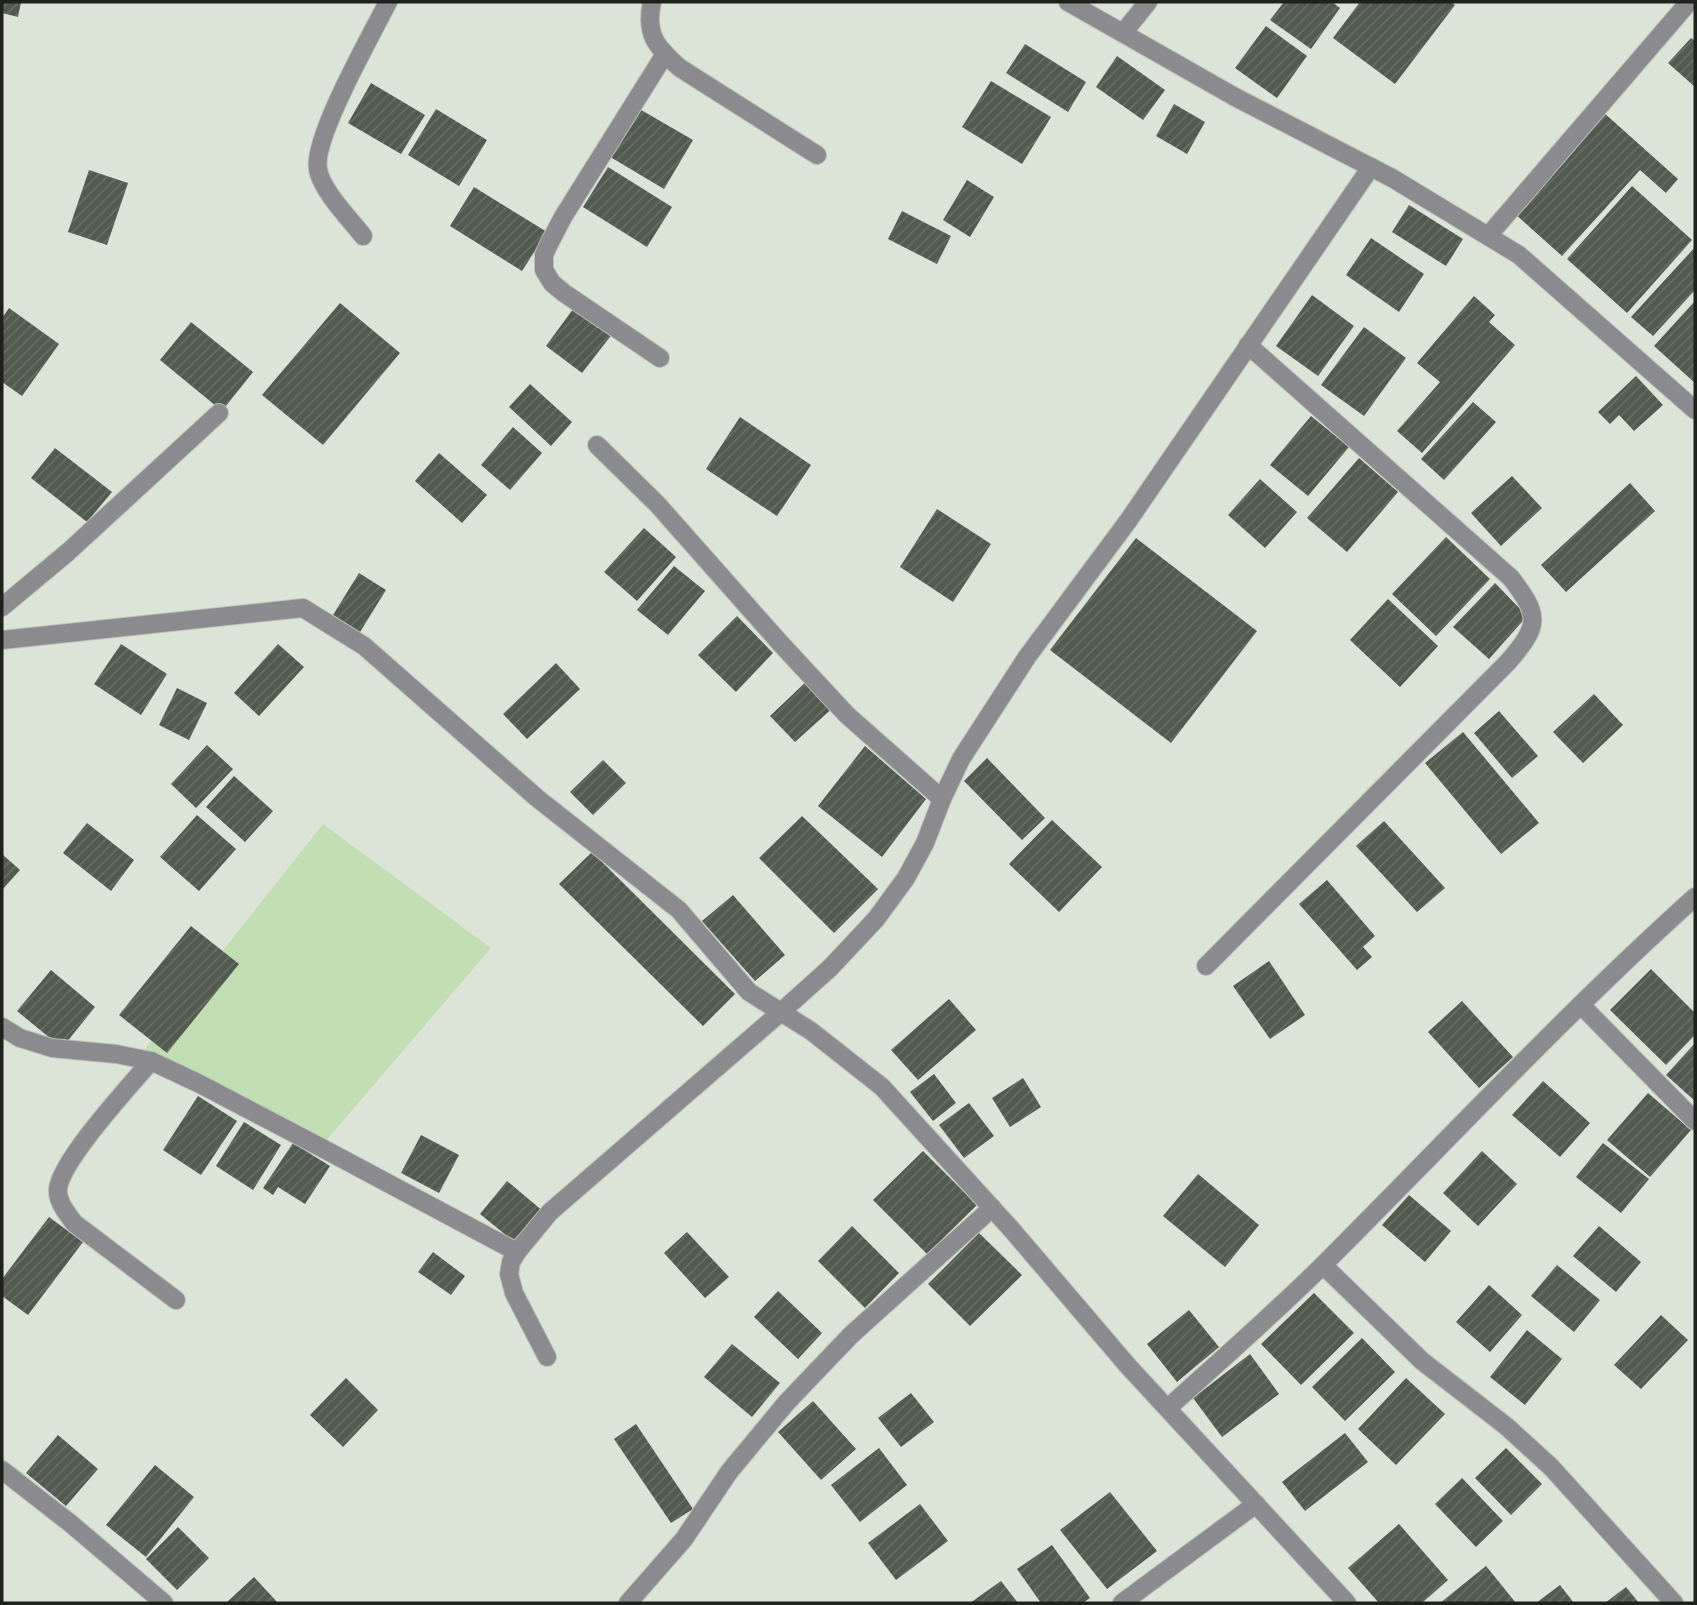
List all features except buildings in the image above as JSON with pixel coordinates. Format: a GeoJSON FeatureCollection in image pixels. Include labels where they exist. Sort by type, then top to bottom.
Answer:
{"type":"FeatureCollection","features":[{"type":"Feature","properties":{"kind":"street"},"geometry":{"type":"LineString","coordinates":[[363,236],[322,182],[317,167],[320,146],[330,120],[388,2]]}},
{"type":"Feature","properties":{"kind":"street"},"geometry":{"type":"LineString","coordinates":[[652,2],[649,19],[655,40],[680,68],[817,155]]}},
{"type":"Feature","properties":{"kind":"street"},"geometry":{"type":"LineString","coordinates":[[1068,2],[1236,97],[1371,167],[1519,255],[1695,410]]}},
{"type":"Feature","properties":{"kind":"street"},"geometry":{"type":"LineString","coordinates":[[1124,33],[1149,2]]}},
{"type":"Feature","properties":{"kind":"street"},"geometry":{"type":"LineString","coordinates":[[1488,236],[1689,2]]}},
{"type":"Feature","properties":{"kind":"street"},"geometry":{"type":"LineString","coordinates":[[660,358],[552,283],[544,270],[544,255],[563,217],[665,54]]}},
{"type":"Feature","properties":{"kind":"street"},"geometry":{"type":"LineString","coordinates":[[547,1357],[514,1293],[509,1274],[511,1262],[517,1252],[550,1212],[830,968],[876,919],[919,855],[961,759],[1027,657],[1128,520],[1371,167]]}},
{"type":"Feature","properties":{"kind":"street"},"geometry":{"type":"LineString","coordinates":[[1206,966],[1508,662],[1525,642],[1534,620],[1529,601],[1511,578],[1248,345]]}},
{"type":"Feature","properties":{"kind":"street"},"geometry":{"type":"LineString","coordinates":[[2,607],[68,552],[219,413]]}},
{"type":"Feature","properties":{"kind":"street"},"geometry":{"type":"LineString","coordinates":[[597,444],[658,505],[847,715],[942,799]]}},
{"type":"Feature","properties":{"kind":"street"},"geometry":{"type":"LineString","coordinates":[[2,640],[303,608],[364,646],[537,798],[679,910],[749,992],[811,1031],[882,1087],[992,1208],[1128,1366],[1348,1603]]}},
{"type":"Feature","properties":{"kind":"street"},"geometry":{"type":"LineString","coordinates":[[1169,1408],[1323,1265],[1458,1126],[1695,897]]}},
{"type":"Feature","properties":{"kind":"street"},"geometry":{"type":"LineString","coordinates":[[1581,1005],[1695,1121]]}},
{"type":"Feature","properties":{"kind":"street"},"geometry":{"type":"LineString","coordinates":[[2,1027],[20,1038],[52,1048],[116,1054],[151,1061],[200,1084],[517,1252]]}},
{"type":"Feature","properties":{"kind":"street"},"geometry":{"type":"LineString","coordinates":[[151,1061],[72,1157],[60,1181],[58,1192],[62,1206],[74,1223],[176,1300]]}},
{"type":"Feature","properties":{"kind":"street"},"geometry":{"type":"LineString","coordinates":[[628,1603],[684,1539],[729,1472],[787,1402],[851,1335],[992,1208]]}},
{"type":"Feature","properties":{"kind":"street"},"geometry":{"type":"LineString","coordinates":[[1323,1265],[1422,1361],[1506,1426],[1551,1467],[1674,1603]]}},
{"type":"Feature","properties":{"kind":"street"},"geometry":{"type":"LineString","coordinates":[[2,1470],[70,1523],[164,1603]]}},
{"type":"Feature","properties":{"kind":"street"},"geometry":{"type":"LineString","coordinates":[[1122,1603],[1256,1504]]}},
{"type":"Feature","properties":{"kind":"green space"},"geometry":{"type":"Polygon","coordinates":[[[323,824],[491,948],[318,1150],[145,1049],[323,824]]]}}]}
